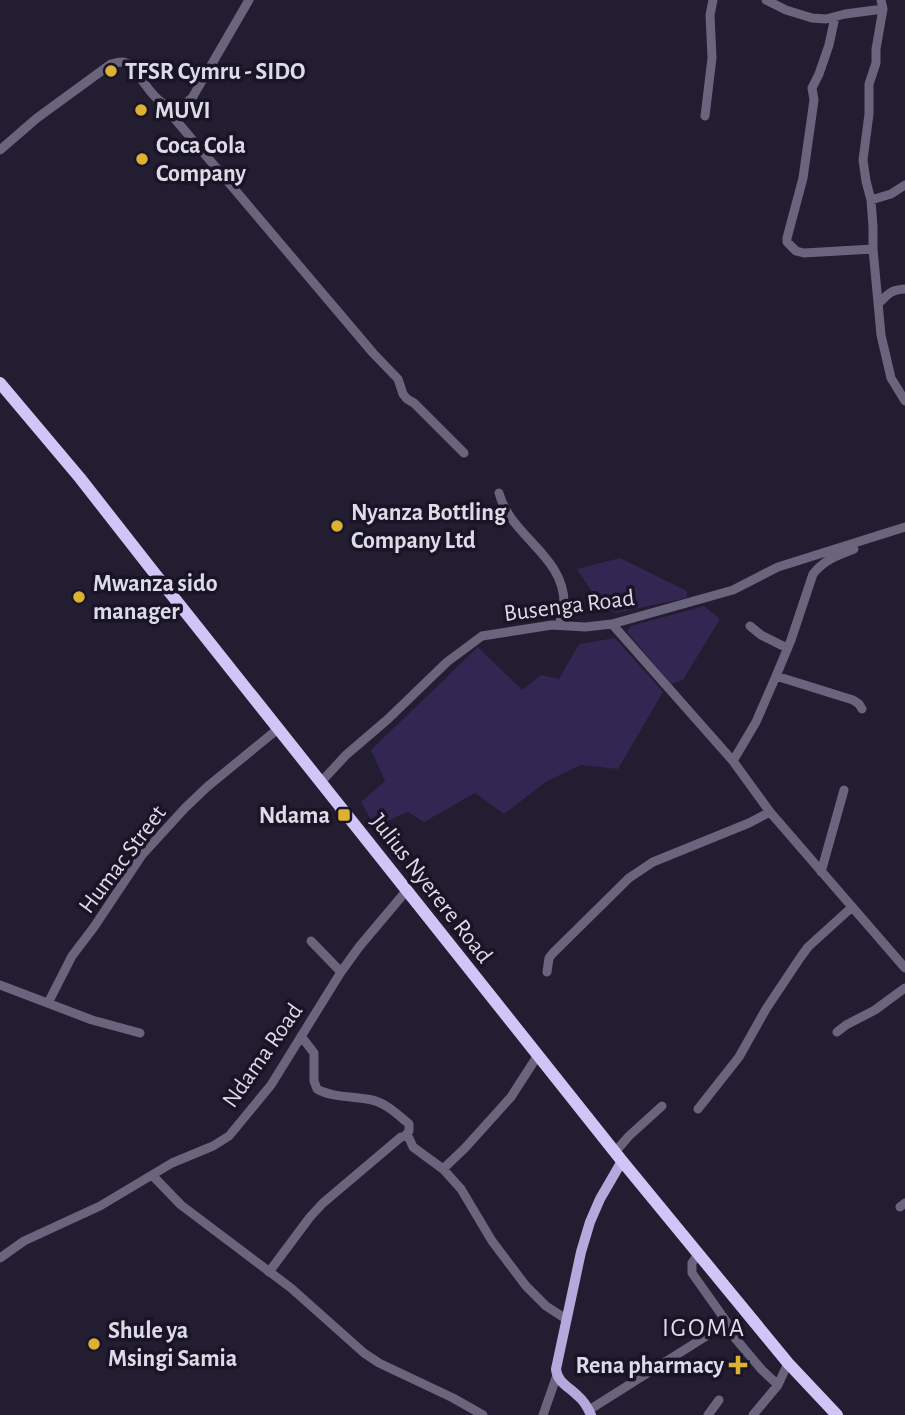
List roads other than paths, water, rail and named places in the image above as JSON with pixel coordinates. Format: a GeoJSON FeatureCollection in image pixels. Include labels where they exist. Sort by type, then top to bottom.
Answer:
{"type":"FeatureCollection","features":[{"type":"Feature","properties":{"kind":"highway","name":"Julius Nyerere Road"},"geometry":{"type":"LineString","coordinates":[[0,383],[85,483],[698,1254],[788,1363],[837,1415]]}},
{"type":"Feature","properties":{"kind":"main road"},"geometry":{"type":"LineString","coordinates":[[590,1413],[579,1396],[561,1381],[556,1369],[581,1252],[590,1222],[619,1156]]}},
{"type":"Feature","properties":{"kind":"street"},"geometry":{"type":"LineString","coordinates":[[163,105],[174,108],[192,98],[249,0]]}},
{"type":"Feature","properties":{"kind":"street"},"geometry":{"type":"LineString","coordinates":[[705,116],[712,58],[710,15],[713,0]]}},
{"type":"Feature","properties":{"kind":"street"},"geometry":{"type":"LineString","coordinates":[[766,0],[804,16],[826,19],[882,5],[876,63],[869,84],[869,114],[863,160],[871,200],[881,335],[891,378],[905,401]]}},
{"type":"Feature","properties":{"kind":"street"},"geometry":{"type":"LineString","coordinates":[[835,17],[823,64],[812,88],[814,100],[806,162],[787,238],[790,247],[804,253],[873,249]]}},
{"type":"Feature","properties":{"kind":"street"},"geometry":{"type":"LineString","coordinates":[[0,150],[37,118],[111,64],[122,61],[132,66],[373,353],[391,370],[398,379],[403,394],[464,453]]}},
{"type":"Feature","properties":{"kind":"street"},"geometry":{"type":"LineString","coordinates":[[871,200],[891,194],[905,185]]}},
{"type":"Feature","properties":{"kind":"street"},"geometry":{"type":"LineString","coordinates":[[879,303],[886,294],[896,289],[905,289]]}},
{"type":"Feature","properties":{"kind":"street"},"geometry":{"type":"LineString","coordinates":[[499,493],[505,510],[553,566],[560,578],[564,605],[559,625]]}},
{"type":"Feature","properties":{"kind":"street","name":"Busenga Road"},"geometry":{"type":"LineString","coordinates":[[321,782],[346,755],[447,662],[482,636],[559,625],[585,627],[612,624],[733,590],[778,567],[905,527]]}},
{"type":"Feature","properties":{"kind":"street"},"geometry":{"type":"LineString","coordinates":[[733,761],[756,722],[776,676],[813,573],[827,560],[855,549],[872,538]]}},
{"type":"Feature","properties":{"kind":"street"},"geometry":{"type":"LineString","coordinates":[[612,624],[733,761],[770,812],[905,968]]}},
{"type":"Feature","properties":{"kind":"street"},"geometry":{"type":"LineString","coordinates":[[750,626],[761,635],[787,648]]}},
{"type":"Feature","properties":{"kind":"street"},"geometry":{"type":"LineString","coordinates":[[776,676],[853,700],[862,709]]}},
{"type":"Feature","properties":{"kind":"street","name":"Humac Street"},"geometry":{"type":"LineString","coordinates":[[48,1003],[72,956],[142,855],[207,787],[279,728]]}},
{"type":"Feature","properties":{"kind":"street"},"geometry":{"type":"LineString","coordinates":[[821,872],[844,790]]}},
{"type":"Feature","properties":{"kind":"street"},"geometry":{"type":"LineString","coordinates":[[547,972],[549,958],[553,953],[639,870],[770,812]]}},
{"type":"Feature","properties":{"kind":"street","name":"Ndama Road"},"geometry":{"type":"LineString","coordinates":[[0,1258],[24,1241],[100,1206],[172,1163],[213,1146],[229,1136],[271,1085],[359,947],[407,890]]}},
{"type":"Feature","properties":{"kind":"street"},"geometry":{"type":"LineString","coordinates":[[698,1109],[739,1057],[766,1009],[808,947],[851,908]]}},
{"type":"Feature","properties":{"kind":"street"},"geometry":{"type":"LineString","coordinates":[[311,941],[341,972]]}},
{"type":"Feature","properties":{"kind":"street"},"geometry":{"type":"LineString","coordinates":[[0,985],[92,1020],[140,1033]]}},
{"type":"Feature","properties":{"kind":"street"},"geometry":{"type":"LineString","coordinates":[[837,1032],[875,1010],[905,988]]}},
{"type":"Feature","properties":{"kind":"street"},"geometry":{"type":"LineString","coordinates":[[269,1272],[310,1217],[409,1131],[409,1124],[385,1105],[317,1089],[314,1081],[314,1053],[301,1036]]}},
{"type":"Feature","properties":{"kind":"street"},"geometry":{"type":"LineString","coordinates":[[443,1169],[511,1097],[538,1055]]}},
{"type":"Feature","properties":{"kind":"street"},"geometry":{"type":"LineString","coordinates":[[619,1156],[629,1136],[662,1106]]}},
{"type":"Feature","properties":{"kind":"street"},"geometry":{"type":"LineString","coordinates":[[405,1136],[413,1147],[443,1169],[461,1189],[492,1241],[526,1286],[566,1319]]}},
{"type":"Feature","properties":{"kind":"street"},"geometry":{"type":"LineString","coordinates":[[152,1175],[181,1205],[291,1288],[364,1353],[483,1415]]}},
{"type":"Feature","properties":{"kind":"street"},"geometry":{"type":"LineString","coordinates":[[698,1254],[692,1263],[692,1273],[735,1338],[778,1385]]}},
{"type":"Feature","properties":{"kind":"street"},"geometry":{"type":"LineString","coordinates":[[590,1413],[727,1323]]}},
{"type":"Feature","properties":{"kind":"street"},"geometry":{"type":"LineString","coordinates":[[753,1415],[778,1385],[788,1363]]}},
{"type":"Feature","properties":{"kind":"street"},"geometry":{"type":"LineString","coordinates":[[543,1415],[557,1375]]}},
{"type":"Feature","properties":{"kind":"street"},"geometry":{"type":"LineString","coordinates":[[708,1415],[719,1400]]}},
{"type":"Feature","properties":{"kind":"place","name":"TFSR Cymru - SIDO"},"geometry":{"type":"Point","coordinates":[111,71]}},
{"type":"Feature","properties":{"kind":"place","name":"MUVI"},"geometry":{"type":"Point","coordinates":[141,110]}},
{"type":"Feature","properties":{"kind":"place","name":"Coca Cola Company"},"geometry":{"type":"Point","coordinates":[142,159]}},
{"type":"Feature","properties":{"kind":"place","name":"Nyanza Bottling Company Ltd"},"geometry":{"type":"Point","coordinates":[337,526]}},
{"type":"Feature","properties":{"kind":"place","name":"Mwanza sido manager"},"geometry":{"type":"Point","coordinates":[79,597]}},
{"type":"Feature","properties":{"kind":"place","name":"Ndama"},"geometry":{"type":"Point","coordinates":[344,815]}},
{"type":"Feature","properties":{"kind":"place","name":"Shule ya Msingi Samia"},"geometry":{"type":"Point","coordinates":[94,1344]}},
{"type":"Feature","properties":{"kind":"place","name":"Rena pharmacy"},"geometry":{"type":"Point","coordinates":[738,1365]}},
{"type":"Feature","properties":{"kind":"district","name":"IGOMA"},"geometry":{"type":"Point","coordinates":[704,1327]}}]}
